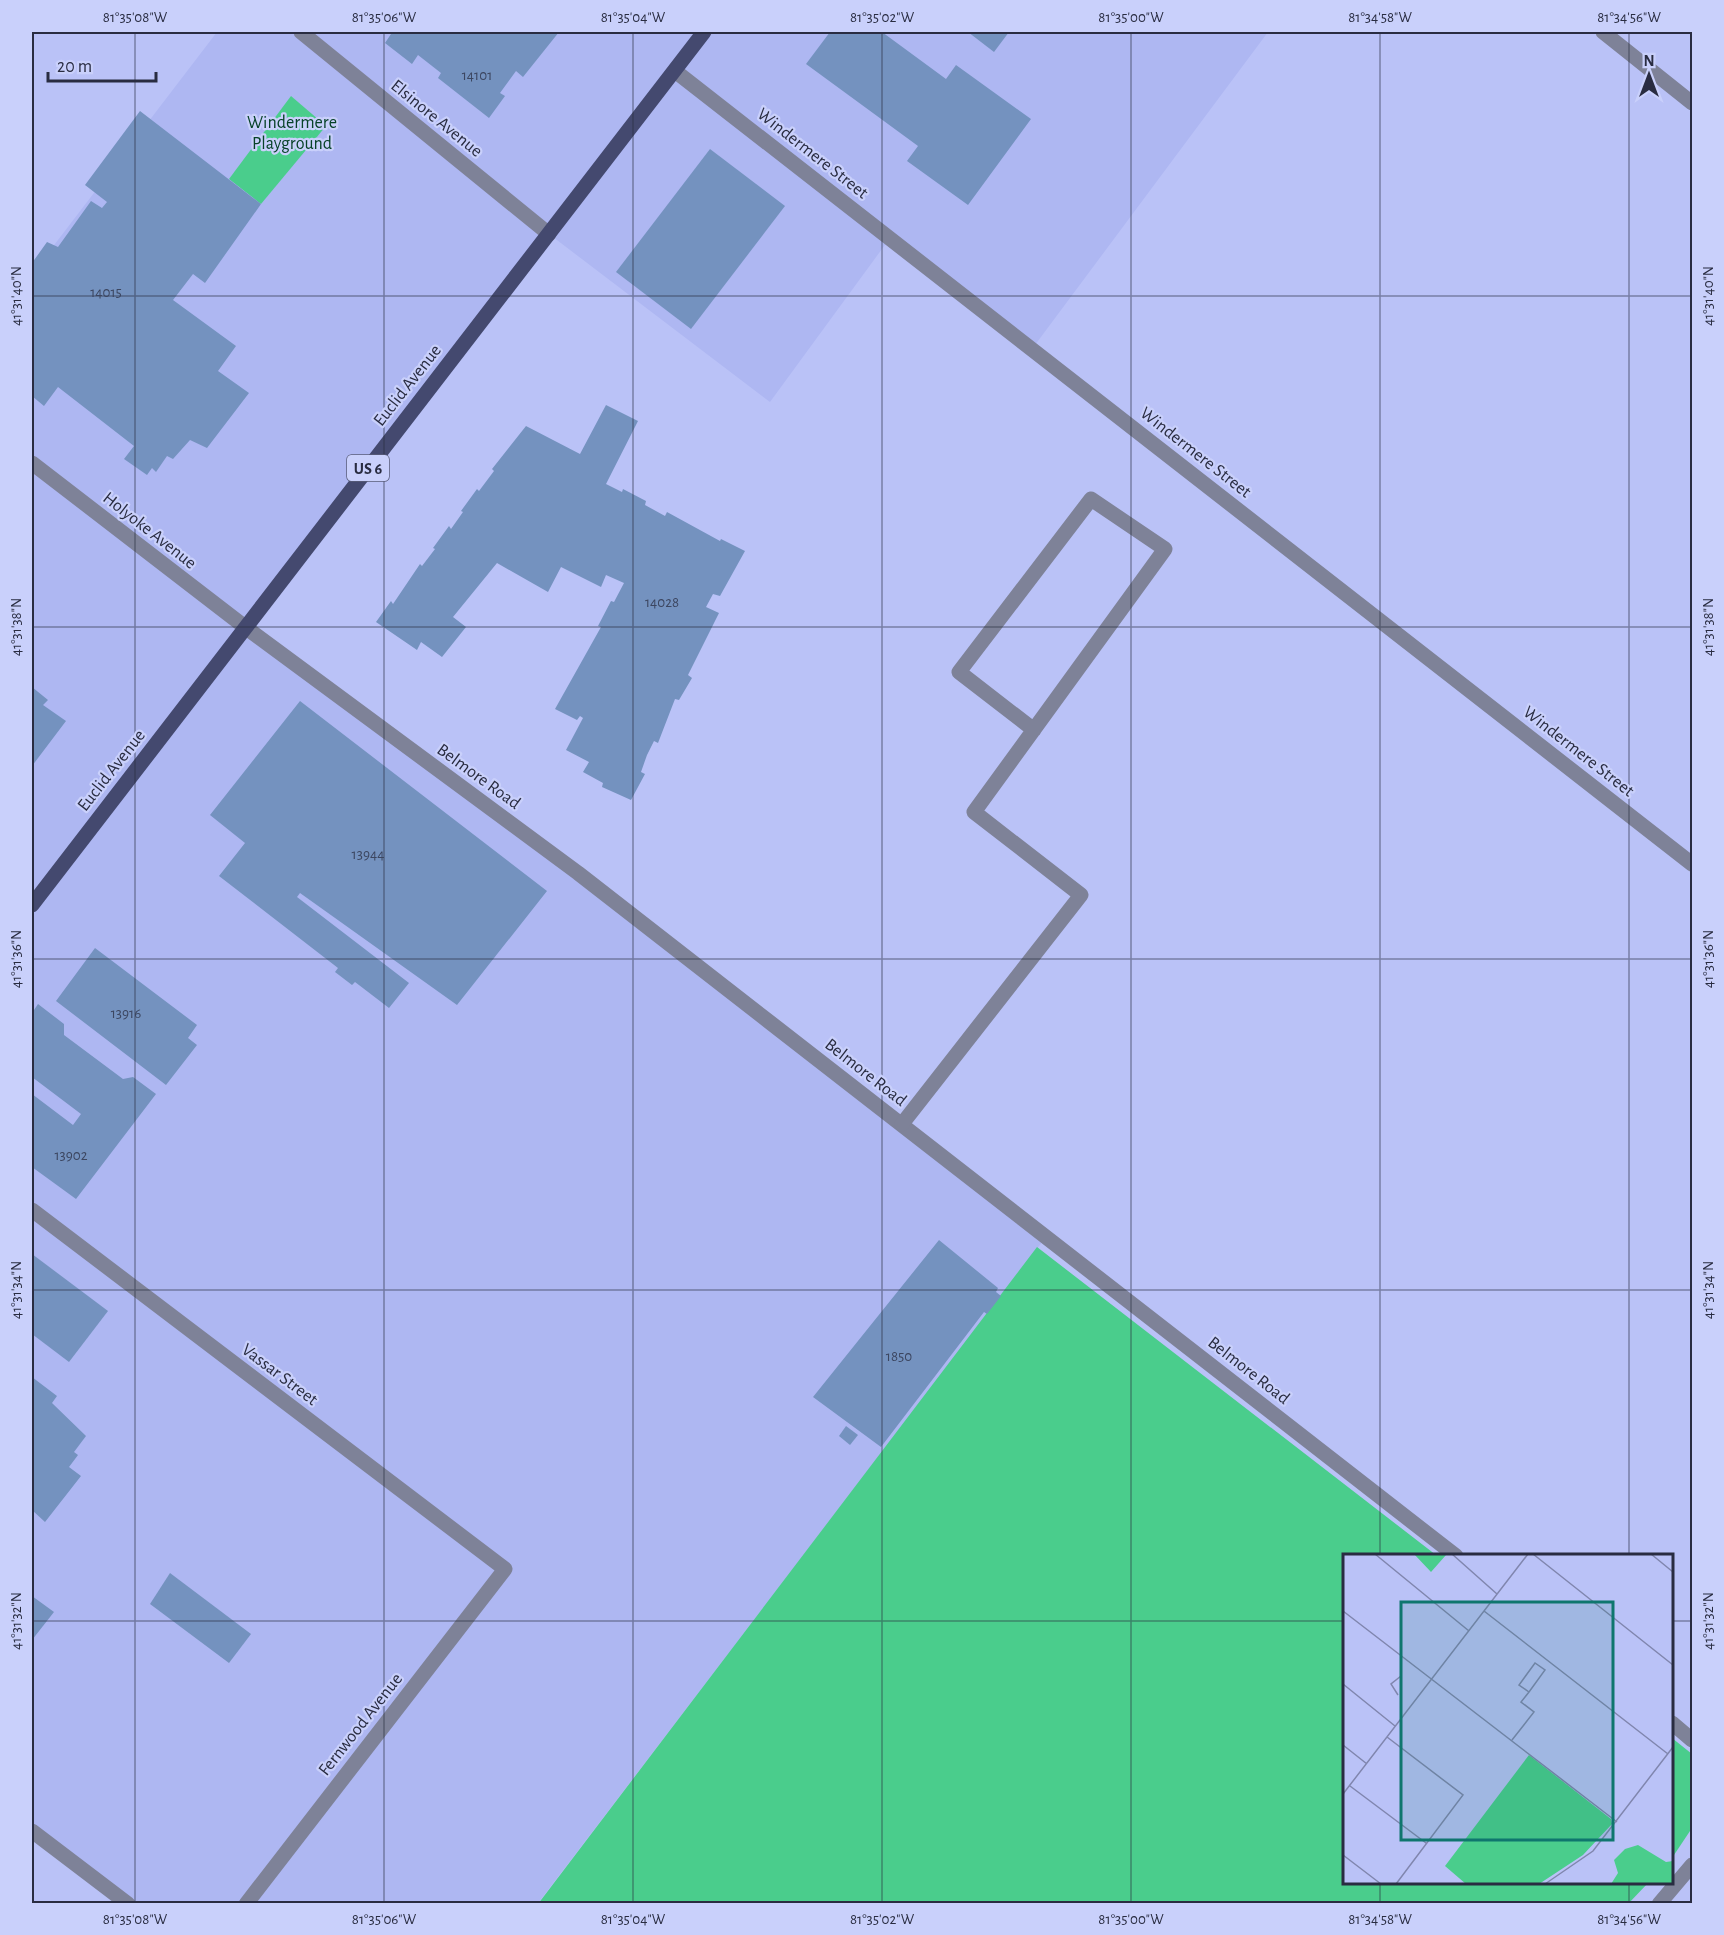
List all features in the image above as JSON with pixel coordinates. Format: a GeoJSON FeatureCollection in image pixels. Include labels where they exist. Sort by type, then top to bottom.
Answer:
{"type":"FeatureCollection","features":[{"type":"Feature","properties":{"kind":"main road","name":"Euclid Avenue"},"geometry":{"type":"LineString","coordinates":[[32,905],[704,32]]}},
{"type":"Feature","properties":{"kind":"street","name":"Elsinore Avenue"},"geometry":{"type":"LineString","coordinates":[[301,32],[549,234]]}},
{"type":"Feature","properties":{"kind":"street"},"geometry":{"type":"LineString","coordinates":[[1603,32],[1692,103]]}},
{"type":"Feature","properties":{"kind":"street","name":"Windermere Street"},"geometry":{"type":"LineString","coordinates":[[675,71],[1692,864]]}},
{"type":"Feature","properties":{"kind":"street","name":"Holyoke Avenue"},"geometry":{"type":"LineString","coordinates":[[32,463],[245,627]]}},
{"type":"Feature","properties":{"kind":"street"},"geometry":{"type":"LineString","coordinates":[[902,1124],[1081,895],[974,812],[1034,730],[1165,549],[1091,499],[958,672],[1034,730]]}},
{"type":"Feature","properties":{"kind":"street","name":"Belmore Road"},"geometry":{"type":"LineString","coordinates":[[245,627],[578,873],[1453,1554]]}},
{"type":"Feature","properties":{"kind":"street","name":"Vassar Street"},"geometry":{"type":"LineString","coordinates":[[32,1210],[505,1569]]}},
{"type":"Feature","properties":{"kind":"street","name":"Fernwood Avenue"},"geometry":{"type":"LineString","coordinates":[[246,1904],[505,1569]]}},
{"type":"Feature","properties":{"kind":"street"},"geometry":{"type":"LineString","coordinates":[[1673,1725],[1692,1740]]}},
{"type":"Feature","properties":{"kind":"street"},"geometry":{"type":"LineString","coordinates":[[32,1831],[128,1904]]}},
{"type":"Feature","properties":{"kind":"street"},"geometry":{"type":"LineString","coordinates":[[1659,1904],[1692,1865]]}},
{"type":"Feature","properties":{"kind":"shaded area"},"geometry":{"type":"Polygon","coordinates":[[[217,32],[1268,32],[1032,349],[890,238],[770,402],[549,234],[245,627],[1046,1237],[538,1903],[128,1903],[32,1830],[32,274],[217,32]]]}},
{"type":"Feature","properties":{"kind":"green space","name":"Windermere Playground"},"geometry":{"type":"Polygon","coordinates":[[[291,96],[326,126],[261,204],[229,179],[291,96]]]}},
{"type":"Feature","properties":{"kind":"green space"},"geometry":{"type":"Polygon","coordinates":[[[1037,1247],[1435,1554],[1343,1554],[1343,1884],[1647,1884],[1628,1904],[538,1904],[1037,1247]]]}},
{"type":"Feature","properties":{"kind":"green space"},"geometry":{"type":"Polygon","coordinates":[[[1673,1739],[1692,1754],[1692,1828],[1673,1856],[1673,1739]]]}},
{"type":"Feature","properties":{"kind":"building"},"geometry":{"type":"Polygon","coordinates":[[[388,32],[559,32],[523,77],[516,71],[500,93],[505,96],[489,118],[438,78],[441,73],[418,55],[412,64],[385,43],[391,34],[388,32]]]}},
{"type":"Feature","properties":{"kind":"building"},"geometry":{"type":"Polygon","coordinates":[[[830,32],[882,32],[946,79],[956,65],[1031,119],[968,205],[907,161],[918,146],[806,64],[830,32]]]}},
{"type":"Feature","properties":{"kind":"building"},"geometry":{"type":"Polygon","coordinates":[[[968,32],[1009,32],[994,52],[968,32]]]}},
{"type":"Feature","properties":{"kind":"building"},"geometry":{"type":"Polygon","coordinates":[[[140,111],[261,204],[205,283],[193,274],[173,300],[236,346],[218,371],[249,393],[207,448],[190,440],[173,459],[167,456],[156,472],[152,468],[147,475],[124,459],[134,446],[58,387],[44,406],[32,396],[32,263],[47,242],[58,247],[91,201],[102,208],[107,202],[85,185],[140,111]]]}},
{"type":"Feature","properties":{"kind":"building"},"geometry":{"type":"Polygon","coordinates":[[[710,149],[785,206],[691,329],[616,272],[710,149]]]}},
{"type":"Feature","properties":{"kind":"building"},"geometry":{"type":"Polygon","coordinates":[[[606,405],[638,421],[606,484],[622,492],[623,489],[646,501],[645,505],[665,516],[667,512],[720,541],[721,539],[745,551],[720,596],[713,594],[706,607],[719,613],[688,675],[692,678],[679,700],[675,699],[658,743],[654,741],[647,755],[641,772],[645,774],[631,800],[602,787],[603,783],[583,772],[589,762],[566,750],[583,718],[580,716],[577,720],[555,709],[601,627],[598,626],[611,601],[614,602],[624,583],[606,575],[601,587],[561,567],[548,592],[497,563],[453,617],[466,627],[442,657],[421,642],[417,650],[376,622],[391,601],[393,604],[420,564],[422,566],[435,549],[433,548],[449,526],[451,529],[477,489],[479,491],[494,471],[492,469],[526,426],[580,454],[606,405]]]}},
{"type":"Feature","properties":{"kind":"building"},"geometry":{"type":"Polygon","coordinates":[[[32,687],[48,700],[43,705],[66,721],[32,766],[32,687]]]}},
{"type":"Feature","properties":{"kind":"building"},"geometry":{"type":"Polygon","coordinates":[[[300,701],[547,891],[457,1005],[300,893],[297,897],[409,983],[389,1008],[355,982],[352,985],[335,972],[338,968],[219,876],[245,843],[210,815],[300,701]]]}},
{"type":"Feature","properties":{"kind":"building"},"geometry":{"type":"Polygon","coordinates":[[[95,948],[197,1025],[188,1038],[197,1045],[166,1085],[56,1001],[95,948]]]}},
{"type":"Feature","properties":{"kind":"building"},"geometry":{"type":"Polygon","coordinates":[[[38,1004],[64,1024],[64,1035],[123,1079],[133,1077],[156,1094],[76,1199],[32,1167],[32,1094],[73,1125],[81,1114],[32,1077],[32,1013],[38,1004]]]}},
{"type":"Feature","properties":{"kind":"building"},"geometry":{"type":"Polygon","coordinates":[[[939,1240],[998,1288],[996,1292],[1001,1296],[987,1314],[984,1312],[881,1447],[813,1397],[939,1240]]]}},
{"type":"Feature","properties":{"kind":"building"},"geometry":{"type":"Polygon","coordinates":[[[32,1254],[108,1311],[69,1362],[32,1334],[32,1254]]]}},
{"type":"Feature","properties":{"kind":"building"},"geometry":{"type":"Polygon","coordinates":[[[32,1377],[57,1396],[52,1403],[86,1436],[74,1452],[78,1455],[69,1467],[81,1476],[45,1522],[32,1510],[32,1377]]]}},
{"type":"Feature","properties":{"kind":"building"},"geometry":{"type":"Polygon","coordinates":[[[846,1426],[858,1435],[850,1445],[839,1436],[846,1426]]]}},
{"type":"Feature","properties":{"kind":"building"},"geometry":{"type":"Polygon","coordinates":[[[170,1573],[251,1634],[229,1663],[150,1604],[170,1573]]]}},
{"type":"Feature","properties":{"kind":"building"},"geometry":{"type":"Polygon","coordinates":[[[32,1596],[54,1612],[32,1640],[32,1596]]]}}]}
